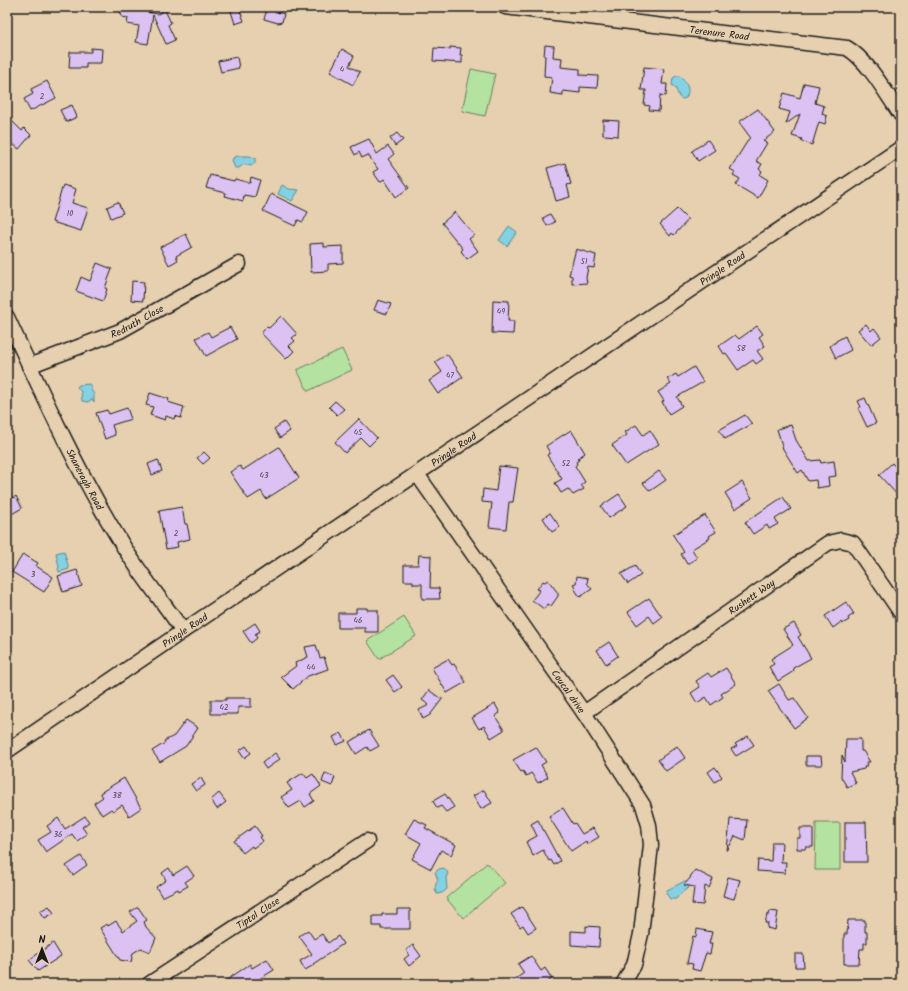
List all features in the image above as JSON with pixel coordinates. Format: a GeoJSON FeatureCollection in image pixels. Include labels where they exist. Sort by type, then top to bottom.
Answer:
{"type":"FeatureCollection","features":[{"type":"Feature","properties":{"kind":"street","name":"Terenure Road"},"geometry":{"type":"LineString","coordinates":[[505,7],[847,48],[863,60],[901,115]]}},
{"type":"Feature","properties":{"kind":"street","name":"Pringle Road"},"geometry":{"type":"LineString","coordinates":[[7,751],[901,148]]}},
{"type":"Feature","properties":{"kind":"street","name":"Redruth Close"},"geometry":{"type":"LineString","coordinates":[[29,366],[120,331],[239,264]]}},
{"type":"Feature","properties":{"kind":"street","name":"Shaneragh Road"},"geometry":{"type":"LineString","coordinates":[[7,317],[29,366],[88,485],[114,532],[183,631]]}},
{"type":"Feature","properties":{"kind":"street","name":"Coucal drive"},"geometry":{"type":"LineString","coordinates":[[417,474],[584,713],[643,805],[649,825],[651,845],[642,934],[634,965],[623,984]]}},
{"type":"Feature","properties":{"kind":"street","name":"Rushett Way"},"geometry":{"type":"LineString","coordinates":[[584,713],[828,543],[841,540],[853,543],[901,614]]}},
{"type":"Feature","properties":{"kind":"street","name":"Tiptol Close"},"geometry":{"type":"LineString","coordinates":[[149,984],[367,841]]}},
{"type":"Feature","properties":{"kind":"green space"},"geometry":{"type":"Polygon","coordinates":[[[471,69],[495,74],[485,116],[462,111],[471,69]]]}},
{"type":"Feature","properties":{"kind":"green space"},"geometry":{"type":"Polygon","coordinates":[[[342,349],[352,370],[308,391],[297,370],[342,349]]]}},
{"type":"Feature","properties":{"kind":"green space"},"geometry":{"type":"Polygon","coordinates":[[[404,617],[416,636],[379,659],[367,641],[404,617]]]}},
{"type":"Feature","properties":{"kind":"green space"},"geometry":{"type":"Polygon","coordinates":[[[816,823],[840,823],[840,870],[815,870],[816,823]]]}},
{"type":"Feature","properties":{"kind":"green space"},"geometry":{"type":"Polygon","coordinates":[[[487,863],[505,883],[463,918],[446,898],[487,863]]]}},
{"type":"Feature","properties":{"kind":"water"},"geometry":{"type":"Polygon","coordinates":[[[680,76],[687,86],[688,92],[686,98],[682,99],[679,97],[676,89],[672,85],[673,78],[680,76]]]}},
{"type":"Feature","properties":{"kind":"water"},"geometry":{"type":"Polygon","coordinates":[[[237,156],[249,156],[255,158],[255,163],[251,166],[244,164],[239,168],[235,168],[232,161],[233,158],[237,156]]]}},
{"type":"Feature","properties":{"kind":"water"},"geometry":{"type":"Polygon","coordinates":[[[282,185],[289,189],[299,190],[292,201],[278,194],[282,185]]]}},
{"type":"Feature","properties":{"kind":"water"},"geometry":{"type":"Polygon","coordinates":[[[509,226],[517,232],[507,246],[499,240],[509,226]]]}},
{"type":"Feature","properties":{"kind":"water"},"geometry":{"type":"Polygon","coordinates":[[[89,384],[94,394],[94,402],[92,399],[88,402],[82,401],[81,392],[77,387],[79,385],[89,384]]]}},
{"type":"Feature","properties":{"kind":"water"},"geometry":{"type":"Polygon","coordinates":[[[64,551],[69,569],[59,572],[56,553],[64,551]]]}},
{"type":"Feature","properties":{"kind":"water"},"geometry":{"type":"Polygon","coordinates":[[[444,868],[448,873],[446,878],[447,889],[442,893],[437,894],[435,887],[438,880],[435,872],[444,868]]]}},
{"type":"Feature","properties":{"kind":"water"},"geometry":{"type":"Polygon","coordinates":[[[683,882],[689,883],[689,887],[676,899],[670,899],[666,893],[667,890],[683,882]]]}},
{"type":"Feature","properties":{"kind":"building"},"geometry":{"type":"Polygon","coordinates":[[[119,7],[130,9],[131,7],[142,7],[141,11],[158,14],[165,10],[171,23],[168,25],[175,40],[166,44],[153,15],[148,44],[136,42],[139,26],[127,24],[128,18],[122,17],[119,7]]]}},
{"type":"Feature","properties":{"kind":"building"},"geometry":{"type":"Polygon","coordinates":[[[239,8],[244,21],[235,24],[231,11],[239,8]]]}},
{"type":"Feature","properties":{"kind":"building"},"geometry":{"type":"Polygon","coordinates":[[[267,9],[284,14],[282,22],[278,23],[264,19],[267,9]]]}},
{"type":"Feature","properties":{"kind":"building"},"geometry":{"type":"Polygon","coordinates":[[[545,45],[554,46],[553,57],[562,58],[561,67],[580,69],[580,75],[598,76],[597,88],[580,87],[580,93],[563,91],[563,95],[550,93],[552,77],[544,76],[545,45]]]}},
{"type":"Feature","properties":{"kind":"building"},"geometry":{"type":"Polygon","coordinates":[[[450,47],[461,48],[460,55],[462,55],[462,63],[433,61],[434,48],[450,49],[450,47]]]}},
{"type":"Feature","properties":{"kind":"building"},"geometry":{"type":"Polygon","coordinates":[[[91,48],[102,49],[101,63],[86,63],[86,68],[69,68],[70,52],[91,52],[91,48]]]}},
{"type":"Feature","properties":{"kind":"building"},"geometry":{"type":"Polygon","coordinates":[[[342,49],[354,56],[349,66],[360,72],[353,85],[330,72],[342,49]]]}},
{"type":"Feature","properties":{"kind":"building"},"geometry":{"type":"Polygon","coordinates":[[[237,57],[239,68],[221,72],[218,61],[237,57]]]}},
{"type":"Feature","properties":{"kind":"building"},"geometry":{"type":"Polygon","coordinates":[[[644,67],[664,69],[662,84],[667,84],[666,96],[660,95],[659,111],[649,110],[650,106],[644,105],[646,90],[641,90],[644,67]]]}},
{"type":"Feature","properties":{"kind":"building"},"geometry":{"type":"Polygon","coordinates":[[[47,81],[56,98],[30,111],[24,99],[33,94],[31,89],[47,81]]]}},
{"type":"Feature","properties":{"kind":"building"},"geometry":{"type":"Polygon","coordinates":[[[804,83],[819,86],[815,103],[824,106],[822,114],[827,116],[825,124],[819,122],[812,145],[801,141],[802,139],[792,136],[800,114],[786,124],[790,112],[779,109],[784,93],[800,98],[804,83]]]}},
{"type":"Feature","properties":{"kind":"building"},"geometry":{"type":"Polygon","coordinates":[[[72,105],[77,117],[66,122],[60,110],[72,105]]]}},
{"type":"Feature","properties":{"kind":"building"},"geometry":{"type":"Polygon","coordinates":[[[758,109],[775,132],[763,141],[767,143],[756,161],[762,164],[759,169],[762,171],[760,175],[768,180],[758,198],[736,185],[740,179],[733,175],[735,172],[730,169],[750,137],[739,122],[758,109]]]}},
{"type":"Feature","properties":{"kind":"building"},"geometry":{"type":"Polygon","coordinates":[[[7,116],[22,131],[24,128],[31,135],[19,149],[7,139],[7,116]]]}},
{"type":"Feature","properties":{"kind":"building"},"geometry":{"type":"Polygon","coordinates":[[[603,120],[619,121],[618,136],[603,135],[603,120]]]}},
{"type":"Feature","properties":{"kind":"building"},"geometry":{"type":"Polygon","coordinates":[[[397,133],[403,140],[395,146],[390,138],[397,133]]]}},
{"type":"Feature","properties":{"kind":"building"},"geometry":{"type":"Polygon","coordinates":[[[369,139],[377,154],[388,146],[394,154],[388,159],[409,188],[396,197],[384,179],[380,182],[373,172],[378,169],[368,155],[362,158],[359,152],[355,155],[351,147],[369,139]]]}},
{"type":"Feature","properties":{"kind":"building"},"geometry":{"type":"Polygon","coordinates":[[[708,140],[715,150],[698,161],[692,151],[708,140]]]}},
{"type":"Feature","properties":{"kind":"building"},"geometry":{"type":"Polygon","coordinates":[[[565,163],[571,184],[567,185],[570,197],[556,201],[547,168],[565,163]]]}},
{"type":"Feature","properties":{"kind":"building"},"geometry":{"type":"Polygon","coordinates":[[[210,175],[250,183],[251,177],[260,180],[255,197],[244,195],[243,201],[225,196],[226,193],[206,188],[210,175]]]}},
{"type":"Feature","properties":{"kind":"building"},"geometry":{"type":"Polygon","coordinates":[[[63,185],[76,189],[72,203],[88,208],[81,231],[52,222],[63,185]]]}},
{"type":"Feature","properties":{"kind":"building"},"geometry":{"type":"Polygon","coordinates":[[[271,194],[308,212],[303,222],[298,220],[295,226],[263,211],[271,194]]]}},
{"type":"Feature","properties":{"kind":"building"},"geometry":{"type":"Polygon","coordinates":[[[118,202],[123,213],[111,218],[107,207],[118,202]]]}},
{"type":"Feature","properties":{"kind":"building"},"geometry":{"type":"Polygon","coordinates":[[[677,209],[688,220],[674,235],[672,233],[670,236],[660,224],[677,209]]]}},
{"type":"Feature","properties":{"kind":"building"},"geometry":{"type":"Polygon","coordinates":[[[455,212],[474,235],[469,239],[478,251],[467,259],[461,251],[463,249],[442,223],[455,212]]]}},
{"type":"Feature","properties":{"kind":"building"},"geometry":{"type":"Polygon","coordinates":[[[550,214],[555,222],[547,226],[543,218],[550,214]]]}},
{"type":"Feature","properties":{"kind":"building"},"geometry":{"type":"Polygon","coordinates":[[[186,234],[192,247],[176,256],[178,260],[169,265],[160,247],[186,234]]]}},
{"type":"Feature","properties":{"kind":"building"},"geometry":{"type":"Polygon","coordinates":[[[324,243],[324,247],[343,246],[343,263],[328,264],[328,271],[311,272],[310,244],[324,243]]]}},
{"type":"Feature","properties":{"kind":"building"},"geometry":{"type":"Polygon","coordinates":[[[576,249],[596,255],[594,268],[588,267],[586,278],[587,283],[572,284],[572,276],[569,275],[576,249]]]}},
{"type":"Feature","properties":{"kind":"building"},"geometry":{"type":"Polygon","coordinates":[[[97,263],[112,269],[105,288],[107,289],[103,301],[76,291],[81,277],[90,281],[97,263]]]}},
{"type":"Feature","properties":{"kind":"building"},"geometry":{"type":"Polygon","coordinates":[[[132,281],[144,282],[143,301],[131,300],[132,281]]]}},
{"type":"Feature","properties":{"kind":"building"},"geometry":{"type":"Polygon","coordinates":[[[378,300],[391,304],[387,314],[374,310],[378,300]]]}},
{"type":"Feature","properties":{"kind":"building"},"geometry":{"type":"Polygon","coordinates":[[[493,300],[509,301],[508,321],[514,321],[513,334],[492,333],[493,300]]]}},
{"type":"Feature","properties":{"kind":"building"},"geometry":{"type":"Polygon","coordinates":[[[281,316],[297,334],[292,338],[295,341],[289,346],[294,351],[286,359],[261,333],[267,327],[269,328],[281,316]]]}},
{"type":"Feature","properties":{"kind":"building"},"geometry":{"type":"Polygon","coordinates":[[[866,324],[871,331],[874,328],[881,337],[871,345],[858,330],[866,324]]]}},
{"type":"Feature","properties":{"kind":"building"},"geometry":{"type":"Polygon","coordinates":[[[757,326],[763,334],[759,337],[765,346],[757,351],[763,359],[756,364],[753,360],[738,370],[719,346],[735,335],[739,339],[757,326]]]}},
{"type":"Feature","properties":{"kind":"building"},"geometry":{"type":"Polygon","coordinates":[[[230,327],[237,339],[206,356],[196,338],[208,332],[211,337],[230,327]]]}},
{"type":"Feature","properties":{"kind":"building"},"geometry":{"type":"Polygon","coordinates":[[[845,336],[851,350],[836,358],[830,346],[845,336]]]}},
{"type":"Feature","properties":{"kind":"building"},"geometry":{"type":"Polygon","coordinates":[[[447,354],[463,377],[438,394],[429,381],[442,372],[435,362],[447,354]]]}},
{"type":"Feature","properties":{"kind":"building"},"geometry":{"type":"Polygon","coordinates":[[[694,367],[703,382],[677,397],[682,406],[669,414],[662,402],[664,401],[658,392],[671,384],[667,379],[676,374],[678,377],[694,367]]]}},
{"type":"Feature","properties":{"kind":"building"},"geometry":{"type":"Polygon","coordinates":[[[150,393],[169,399],[168,402],[184,407],[181,418],[175,416],[174,419],[166,416],[165,420],[150,415],[153,407],[146,405],[150,393]]]}},
{"type":"Feature","properties":{"kind":"building"},"geometry":{"type":"Polygon","coordinates":[[[865,398],[876,423],[867,427],[858,408],[861,407],[858,401],[865,398]]]}},
{"type":"Feature","properties":{"kind":"building"},"geometry":{"type":"Polygon","coordinates":[[[335,401],[344,409],[337,415],[329,407],[335,401]]]}},
{"type":"Feature","properties":{"kind":"building"},"geometry":{"type":"Polygon","coordinates":[[[127,408],[131,419],[112,425],[115,435],[105,439],[96,413],[107,410],[109,414],[127,408]]]}},
{"type":"Feature","properties":{"kind":"building"},"geometry":{"type":"Polygon","coordinates":[[[745,415],[752,424],[725,439],[719,430],[745,415]]]}},
{"type":"Feature","properties":{"kind":"building"},"geometry":{"type":"Polygon","coordinates":[[[359,419],[377,438],[369,446],[361,438],[345,453],[335,442],[359,419]]]}},
{"type":"Feature","properties":{"kind":"building"},"geometry":{"type":"Polygon","coordinates":[[[284,422],[290,431],[280,438],[274,429],[284,422]]]}},
{"type":"Feature","properties":{"kind":"building"},"geometry":{"type":"Polygon","coordinates":[[[636,425],[643,435],[650,430],[659,444],[626,465],[612,445],[627,435],[625,432],[636,425]]]}},
{"type":"Feature","properties":{"kind":"building"},"geometry":{"type":"Polygon","coordinates":[[[791,425],[796,440],[809,461],[820,460],[821,463],[834,461],[836,476],[828,477],[829,486],[817,488],[816,480],[808,481],[802,470],[798,473],[783,449],[777,429],[791,425]]]}},
{"type":"Feature","properties":{"kind":"building"},"geometry":{"type":"Polygon","coordinates":[[[571,430],[585,453],[578,458],[579,460],[576,462],[577,464],[575,466],[585,482],[581,485],[584,489],[573,495],[568,489],[561,493],[555,483],[562,479],[547,455],[550,453],[546,446],[571,430]]]}},
{"type":"Feature","properties":{"kind":"building"},"geometry":{"type":"Polygon","coordinates":[[[279,447],[299,478],[266,499],[261,491],[248,499],[230,472],[240,466],[243,470],[279,447]]]}},
{"type":"Feature","properties":{"kind":"building"},"geometry":{"type":"Polygon","coordinates":[[[204,452],[210,458],[203,464],[197,458],[204,452]]]}},
{"type":"Feature","properties":{"kind":"building"},"geometry":{"type":"Polygon","coordinates":[[[158,460],[162,471],[152,475],[148,464],[158,460]]]}},
{"type":"Feature","properties":{"kind":"building"},"geometry":{"type":"Polygon","coordinates":[[[892,463],[901,473],[901,499],[879,475],[892,463]]]}},
{"type":"Feature","properties":{"kind":"building"},"geometry":{"type":"Polygon","coordinates":[[[499,466],[518,468],[513,502],[509,502],[506,529],[489,527],[492,503],[482,502],[483,489],[496,491],[499,466]]]}},
{"type":"Feature","properties":{"kind":"building"},"geometry":{"type":"Polygon","coordinates":[[[659,471],[666,480],[650,491],[643,483],[659,471]]]}},
{"type":"Feature","properties":{"kind":"building"},"geometry":{"type":"Polygon","coordinates":[[[742,482],[752,498],[735,509],[725,493],[742,482]]]}},
{"type":"Feature","properties":{"kind":"building"},"geometry":{"type":"Polygon","coordinates":[[[7,488],[13,498],[16,496],[22,508],[10,515],[7,510],[7,488]]]}},
{"type":"Feature","properties":{"kind":"building"},"geometry":{"type":"Polygon","coordinates":[[[619,494],[627,506],[609,518],[601,506],[619,494]]]}},
{"type":"Feature","properties":{"kind":"building"},"geometry":{"type":"Polygon","coordinates":[[[783,497],[791,509],[775,519],[778,524],[769,529],[767,525],[753,534],[745,522],[783,497]]]}},
{"type":"Feature","properties":{"kind":"building"},"geometry":{"type":"Polygon","coordinates":[[[182,507],[185,524],[187,524],[190,539],[177,542],[178,547],[166,549],[159,511],[182,507]]]}},
{"type":"Feature","properties":{"kind":"building"},"geometry":{"type":"Polygon","coordinates":[[[550,513],[560,527],[552,532],[543,518],[550,513]]]}},
{"type":"Feature","properties":{"kind":"building"},"geometry":{"type":"Polygon","coordinates":[[[705,515],[716,532],[709,536],[710,538],[692,549],[697,558],[687,564],[681,554],[684,552],[673,535],[705,515]]]}},
{"type":"Feature","properties":{"kind":"building"},"geometry":{"type":"Polygon","coordinates":[[[23,554],[38,563],[36,566],[53,577],[44,592],[12,572],[23,554]]]}},
{"type":"Feature","properties":{"kind":"building"},"geometry":{"type":"Polygon","coordinates":[[[419,555],[431,556],[430,588],[439,588],[440,599],[422,599],[422,584],[413,584],[413,581],[404,581],[404,565],[418,565],[419,555]]]}},
{"type":"Feature","properties":{"kind":"building"},"geometry":{"type":"Polygon","coordinates":[[[635,566],[641,575],[628,584],[621,574],[635,566]]]}},
{"type":"Feature","properties":{"kind":"building"},"geometry":{"type":"Polygon","coordinates":[[[77,570],[82,586],[63,592],[58,576],[77,570]]]}},
{"type":"Feature","properties":{"kind":"building"},"geometry":{"type":"Polygon","coordinates":[[[577,576],[588,578],[587,583],[592,589],[580,597],[573,584],[576,583],[577,576]]]}},
{"type":"Feature","properties":{"kind":"building"},"geometry":{"type":"Polygon","coordinates":[[[548,580],[558,593],[558,596],[551,606],[548,604],[544,609],[532,600],[540,590],[537,589],[543,581],[545,582],[548,580]]]}},
{"type":"Feature","properties":{"kind":"building"},"geometry":{"type":"Polygon","coordinates":[[[649,598],[662,617],[654,623],[649,616],[637,625],[628,612],[649,598]]]}},
{"type":"Feature","properties":{"kind":"building"},"geometry":{"type":"Polygon","coordinates":[[[846,602],[854,614],[848,618],[849,620],[842,624],[841,622],[833,628],[825,616],[846,602]]]}},
{"type":"Feature","properties":{"kind":"building"},"geometry":{"type":"Polygon","coordinates":[[[356,608],[378,610],[378,632],[365,632],[365,628],[338,628],[338,613],[356,613],[356,608]]]}},
{"type":"Feature","properties":{"kind":"building"},"geometry":{"type":"Polygon","coordinates":[[[255,623],[260,631],[255,634],[257,638],[251,643],[243,631],[255,623]]]}},
{"type":"Feature","properties":{"kind":"building"},"geometry":{"type":"Polygon","coordinates":[[[794,623],[801,635],[798,637],[811,658],[793,668],[794,671],[778,681],[769,667],[774,664],[771,659],[793,645],[783,629],[794,623]]]}},
{"type":"Feature","properties":{"kind":"building"},"geometry":{"type":"Polygon","coordinates":[[[609,642],[618,656],[606,664],[597,650],[609,642]]]}},
{"type":"Feature","properties":{"kind":"building"},"geometry":{"type":"Polygon","coordinates":[[[316,645],[320,658],[324,657],[328,669],[308,676],[293,689],[281,677],[296,666],[295,663],[308,657],[305,647],[316,645]]]}},
{"type":"Feature","properties":{"kind":"building"},"geometry":{"type":"Polygon","coordinates":[[[448,659],[452,665],[454,664],[466,682],[447,693],[432,668],[448,659]]]}},
{"type":"Feature","properties":{"kind":"building"},"geometry":{"type":"Polygon","coordinates":[[[726,668],[736,684],[721,694],[723,697],[711,705],[706,697],[697,703],[691,693],[700,687],[696,681],[708,673],[711,677],[726,668]]]}},
{"type":"Feature","properties":{"kind":"building"},"geometry":{"type":"Polygon","coordinates":[[[393,675],[402,687],[395,692],[386,680],[393,675]]]}},
{"type":"Feature","properties":{"kind":"building"},"geometry":{"type":"Polygon","coordinates":[[[779,684],[789,700],[794,698],[808,718],[794,728],[768,691],[779,684]]]}},
{"type":"Feature","properties":{"kind":"building"},"geometry":{"type":"Polygon","coordinates":[[[429,690],[441,699],[443,698],[430,715],[423,719],[419,710],[429,705],[422,700],[429,690]]]}},
{"type":"Feature","properties":{"kind":"building"},"geometry":{"type":"Polygon","coordinates":[[[226,698],[251,698],[251,707],[238,707],[238,714],[211,714],[211,700],[226,700],[226,698]]]}},
{"type":"Feature","properties":{"kind":"building"},"geometry":{"type":"Polygon","coordinates":[[[495,704],[500,713],[495,716],[504,730],[491,738],[484,726],[479,729],[472,718],[495,704]]]}},
{"type":"Feature","properties":{"kind":"building"},"geometry":{"type":"Polygon","coordinates":[[[186,720],[198,728],[186,746],[160,762],[152,751],[165,743],[164,741],[174,736],[186,720]]]}},
{"type":"Feature","properties":{"kind":"building"},"geometry":{"type":"Polygon","coordinates":[[[369,730],[379,746],[370,751],[367,747],[356,754],[349,742],[369,730]]]}},
{"type":"Feature","properties":{"kind":"building"},"geometry":{"type":"Polygon","coordinates":[[[341,733],[346,741],[337,745],[333,737],[341,733]]]}},
{"type":"Feature","properties":{"kind":"building"},"geometry":{"type":"Polygon","coordinates":[[[748,736],[754,745],[736,756],[731,749],[737,746],[735,744],[748,736]]]}},
{"type":"Feature","properties":{"kind":"building"},"geometry":{"type":"Polygon","coordinates":[[[846,739],[861,739],[861,751],[863,751],[870,762],[866,762],[867,766],[865,766],[864,769],[850,772],[856,783],[847,787],[841,777],[842,755],[845,762],[846,739]]]}},
{"type":"Feature","properties":{"kind":"building"},"geometry":{"type":"Polygon","coordinates":[[[246,746],[251,753],[244,758],[239,751],[246,746]]]}},
{"type":"Feature","properties":{"kind":"building"},"geometry":{"type":"Polygon","coordinates":[[[677,746],[685,758],[666,771],[658,760],[677,746]]]}},
{"type":"Feature","properties":{"kind":"building"},"geometry":{"type":"Polygon","coordinates":[[[536,747],[546,762],[541,765],[548,777],[538,783],[531,773],[526,776],[523,771],[521,772],[513,760],[536,747]]]}},
{"type":"Feature","properties":{"kind":"building"},"geometry":{"type":"Polygon","coordinates":[[[275,753],[280,759],[266,769],[262,763],[275,753]]]}},
{"type":"Feature","properties":{"kind":"building"},"geometry":{"type":"Polygon","coordinates":[[[806,756],[821,756],[822,765],[806,765],[806,756]]]}},
{"type":"Feature","properties":{"kind":"building"},"geometry":{"type":"Polygon","coordinates":[[[715,767],[722,777],[715,782],[708,772],[715,767]]]}},
{"type":"Feature","properties":{"kind":"building"},"geometry":{"type":"Polygon","coordinates":[[[303,773],[307,778],[313,774],[321,786],[310,794],[314,801],[305,807],[301,801],[289,808],[281,797],[292,790],[287,783],[303,773]]]}},
{"type":"Feature","properties":{"kind":"building"},"geometry":{"type":"Polygon","coordinates":[[[325,773],[335,777],[332,786],[322,782],[325,773]]]}},
{"type":"Feature","properties":{"kind":"building"},"geometry":{"type":"Polygon","coordinates":[[[124,778],[141,808],[129,816],[122,805],[113,811],[111,809],[102,815],[94,803],[103,797],[100,793],[124,778]]]}},
{"type":"Feature","properties":{"kind":"building"},"geometry":{"type":"Polygon","coordinates":[[[201,778],[205,785],[196,791],[191,784],[201,778]]]}},
{"type":"Feature","properties":{"kind":"building"},"geometry":{"type":"Polygon","coordinates":[[[484,790],[492,803],[481,809],[473,796],[484,790]]]}},
{"type":"Feature","properties":{"kind":"building"},"geometry":{"type":"Polygon","coordinates":[[[219,793],[226,802],[217,809],[211,800],[219,793]]]}},
{"type":"Feature","properties":{"kind":"building"},"geometry":{"type":"Polygon","coordinates":[[[445,794],[454,807],[446,812],[441,806],[437,808],[433,801],[445,794]]]}},
{"type":"Feature","properties":{"kind":"building"},"geometry":{"type":"Polygon","coordinates":[[[563,808],[573,824],[575,823],[582,834],[593,828],[599,837],[587,844],[586,841],[571,851],[549,817],[563,808]]]}},
{"type":"Feature","properties":{"kind":"building"},"geometry":{"type":"Polygon","coordinates":[[[85,816],[89,822],[82,827],[87,834],[77,841],[72,834],[46,852],[38,840],[51,832],[47,826],[58,818],[65,829],[85,816]]]}},
{"type":"Feature","properties":{"kind":"building"},"geometry":{"type":"Polygon","coordinates":[[[414,819],[427,825],[425,828],[456,845],[451,855],[441,850],[431,869],[412,859],[421,843],[405,834],[414,819]]]}},
{"type":"Feature","properties":{"kind":"building"},"geometry":{"type":"Polygon","coordinates":[[[730,819],[747,820],[745,840],[735,836],[727,851],[730,819]]]}},
{"type":"Feature","properties":{"kind":"building"},"geometry":{"type":"Polygon","coordinates":[[[538,820],[560,861],[554,865],[551,860],[549,861],[543,850],[533,856],[526,842],[537,836],[531,824],[538,820]]]}},
{"type":"Feature","properties":{"kind":"building"},"geometry":{"type":"Polygon","coordinates":[[[845,822],[866,822],[867,862],[845,862],[845,822]]]}},
{"type":"Feature","properties":{"kind":"building"},"geometry":{"type":"Polygon","coordinates":[[[255,826],[262,836],[260,837],[263,841],[253,848],[252,846],[243,853],[234,841],[255,826]]]}},
{"type":"Feature","properties":{"kind":"building"},"geometry":{"type":"Polygon","coordinates":[[[800,828],[813,828],[813,847],[797,849],[797,838],[800,838],[800,828]]]}},
{"type":"Feature","properties":{"kind":"building"},"geometry":{"type":"Polygon","coordinates":[[[772,842],[782,842],[781,862],[786,862],[785,873],[757,871],[758,860],[771,861],[772,842]]]}},
{"type":"Feature","properties":{"kind":"building"},"geometry":{"type":"Polygon","coordinates":[[[81,856],[87,865],[73,875],[66,866],[81,856]]]}},
{"type":"Feature","properties":{"kind":"building"},"geometry":{"type":"Polygon","coordinates":[[[187,866],[194,876],[185,882],[188,886],[162,897],[156,887],[166,880],[162,873],[169,868],[173,875],[187,866]]]}},
{"type":"Feature","properties":{"kind":"building"},"geometry":{"type":"Polygon","coordinates":[[[695,870],[713,879],[709,888],[705,886],[703,905],[692,904],[694,887],[684,885],[695,870]]]}},
{"type":"Feature","properties":{"kind":"building"},"geometry":{"type":"Polygon","coordinates":[[[728,877],[740,880],[734,899],[723,896],[728,877]]]}},
{"type":"Feature","properties":{"kind":"building"},"geometry":{"type":"Polygon","coordinates":[[[49,906],[54,913],[45,918],[40,911],[49,906]]]}},
{"type":"Feature","properties":{"kind":"building"},"geometry":{"type":"Polygon","coordinates":[[[138,907],[147,920],[144,922],[146,927],[156,938],[150,952],[141,948],[133,953],[131,962],[120,960],[100,928],[107,924],[108,926],[116,921],[123,931],[137,921],[130,912],[138,907]]]}},
{"type":"Feature","properties":{"kind":"building"},"geometry":{"type":"Polygon","coordinates":[[[522,907],[536,928],[528,933],[523,925],[520,927],[511,914],[522,907]]]}},
{"type":"Feature","properties":{"kind":"building"},"geometry":{"type":"Polygon","coordinates":[[[397,909],[410,909],[410,929],[381,929],[381,926],[373,926],[373,916],[382,916],[382,914],[397,914],[397,909]]]}},
{"type":"Feature","properties":{"kind":"building"},"geometry":{"type":"Polygon","coordinates":[[[770,911],[778,912],[775,930],[767,928],[768,923],[765,923],[767,915],[769,915],[770,911]]]}},
{"type":"Feature","properties":{"kind":"building"},"geometry":{"type":"Polygon","coordinates":[[[848,920],[865,920],[867,943],[864,943],[864,949],[860,949],[859,964],[844,964],[844,934],[847,934],[848,920]]]}},
{"type":"Feature","properties":{"kind":"building"},"geometry":{"type":"Polygon","coordinates":[[[586,926],[600,927],[599,947],[571,945],[571,931],[586,932],[586,926]]]}},
{"type":"Feature","properties":{"kind":"building"},"geometry":{"type":"Polygon","coordinates":[[[697,929],[712,932],[709,944],[712,944],[710,954],[706,953],[700,971],[692,969],[693,964],[687,963],[693,936],[696,937],[697,929]]]}},
{"type":"Feature","properties":{"kind":"building"},"geometry":{"type":"Polygon","coordinates":[[[308,930],[314,939],[322,934],[328,943],[338,936],[343,944],[305,970],[300,961],[312,954],[299,936],[308,930]]]}},
{"type":"Feature","properties":{"kind":"building"},"geometry":{"type":"Polygon","coordinates":[[[53,943],[61,956],[38,971],[29,960],[53,943]]]}},
{"type":"Feature","properties":{"kind":"building"},"geometry":{"type":"Polygon","coordinates":[[[413,945],[421,956],[409,966],[404,959],[409,955],[406,950],[413,945]]]}},
{"type":"Feature","properties":{"kind":"building"},"geometry":{"type":"Polygon","coordinates":[[[795,954],[803,954],[804,967],[795,967],[795,954]]]}},
{"type":"Feature","properties":{"kind":"building"},"geometry":{"type":"Polygon","coordinates":[[[531,956],[541,971],[545,968],[552,979],[544,984],[508,984],[524,973],[518,964],[531,956]]]}},
{"type":"Feature","properties":{"kind":"building"},"geometry":{"type":"Polygon","coordinates":[[[267,959],[274,970],[251,984],[221,984],[250,964],[252,968],[267,959]]]}}]}
